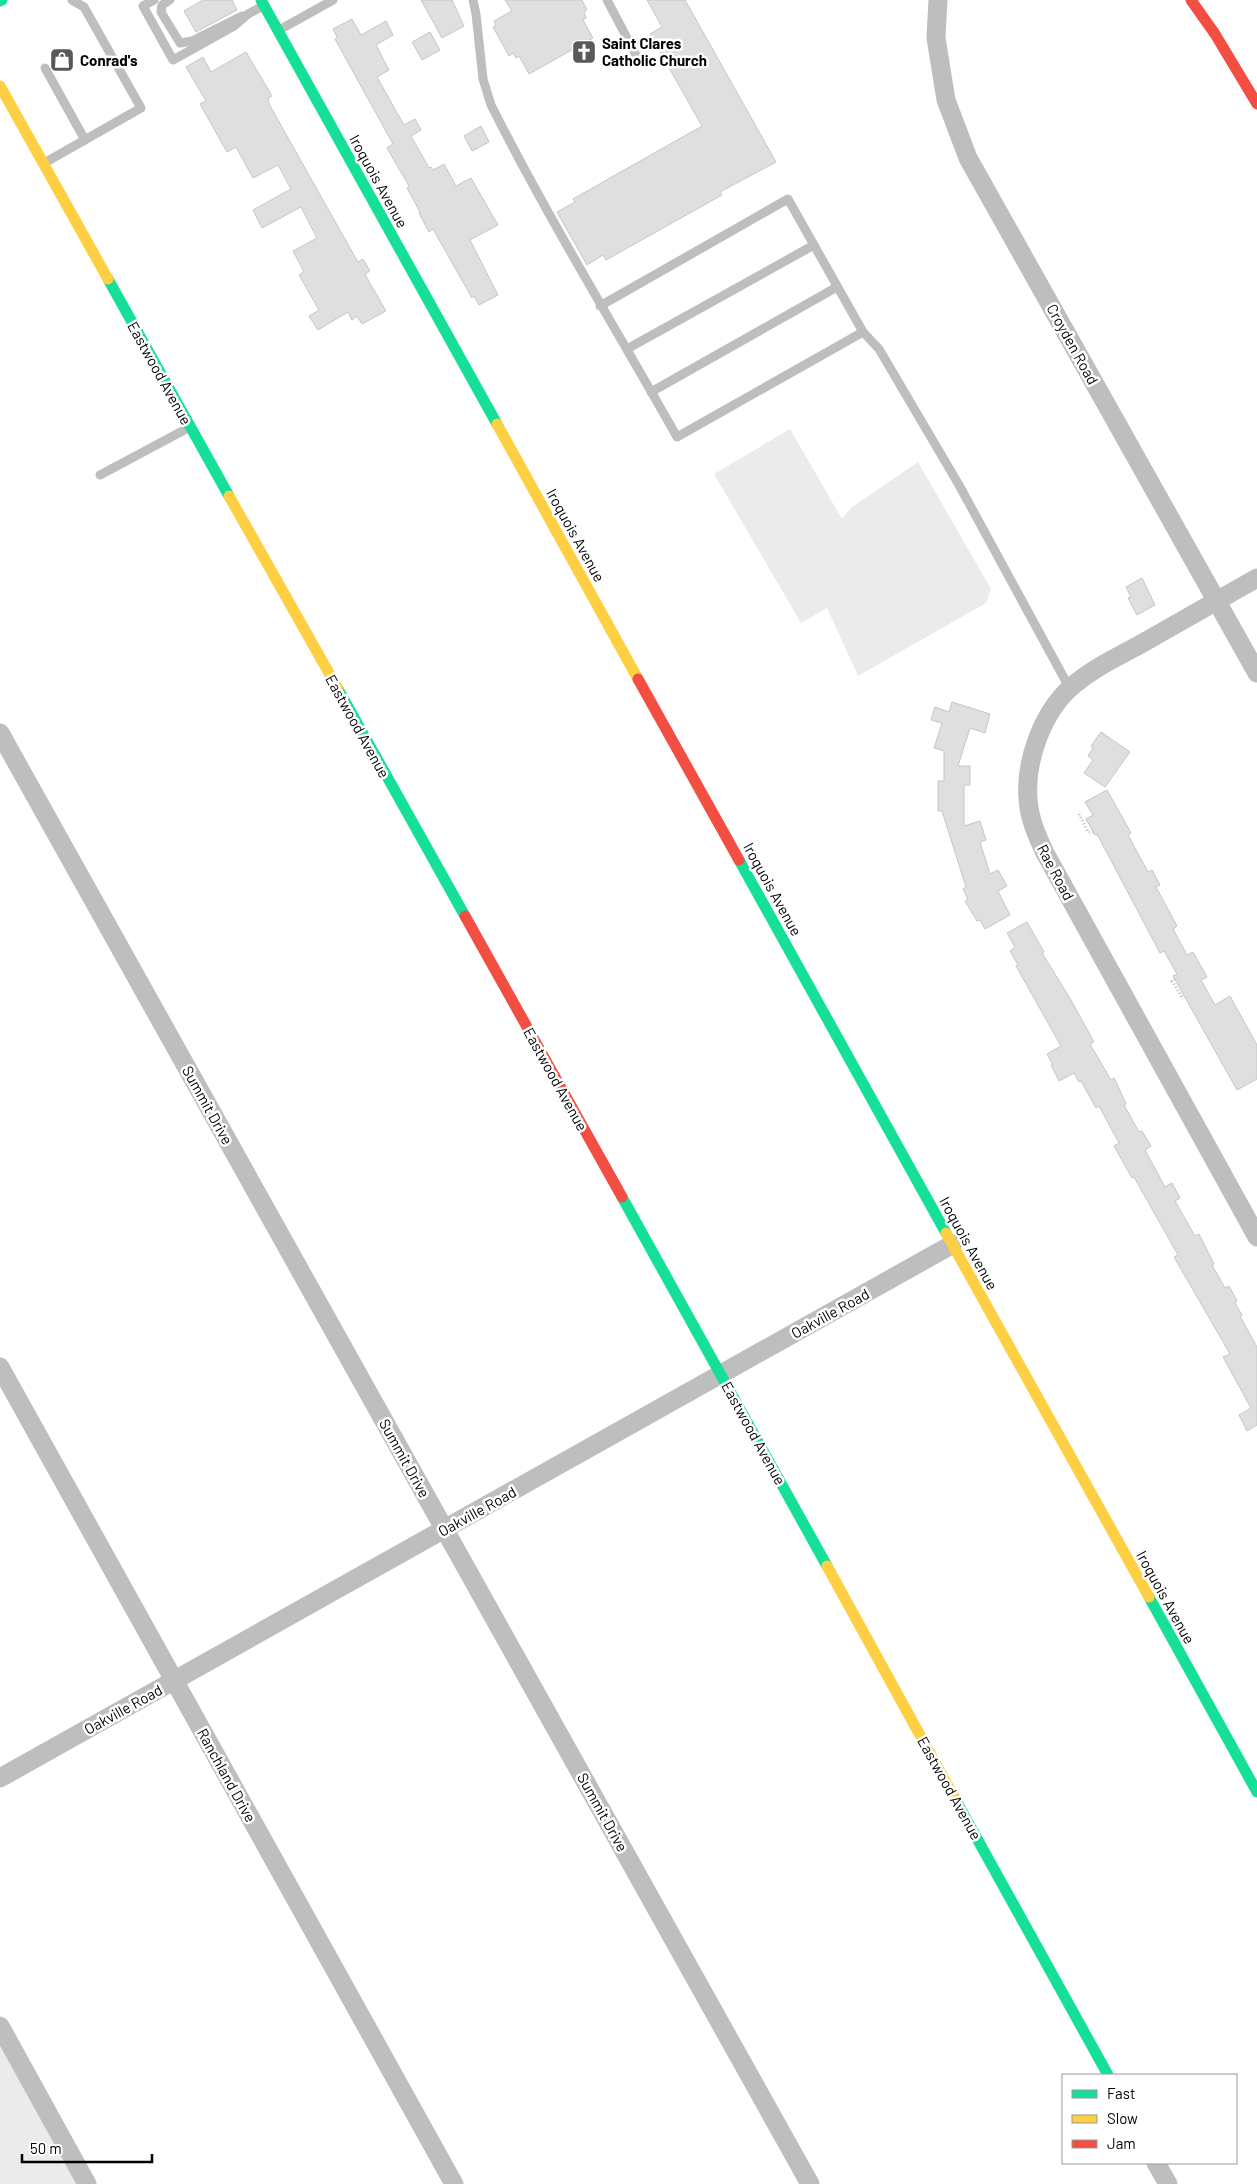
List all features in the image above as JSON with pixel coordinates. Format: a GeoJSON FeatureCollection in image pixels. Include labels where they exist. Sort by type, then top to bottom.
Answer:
{"type":"FeatureCollection","features":[{"type":"Feature","properties":{"kind":"street","name":"Croyden Road"},"geometry":{"type":"LineString","coordinates":[[938,0],[936,38],[946,100],[968,158],[1257,673]]}},
{"type":"Feature","properties":{"kind":"street"},"geometry":{"type":"LineString","coordinates":[[1191,0],[1215,34],[1257,104]]}},
{"type":"Feature","properties":{"kind":"street","name":"Iroquois Avenue"},"geometry":{"type":"LineString","coordinates":[[262,2],[1257,1792]]}},
{"type":"Feature","properties":{"kind":"street","name":"Eastwood Avenue"},"geometry":{"type":"LineString","coordinates":[[0,86],[721,1373],[1107,2074]]}},
{"type":"Feature","properties":{"kind":"street","name":"Rae Road"},"geometry":{"type":"LineString","coordinates":[[1257,578],[1095,669],[1070,689],[1053,710],[1041,730],[1033,754],[1028,798],[1038,838],[1257,1237]]}},
{"type":"Feature","properties":{"kind":"street","name":"Summit Drive"},"geometry":{"type":"LineString","coordinates":[[0,733],[810,2184]]}},
{"type":"Feature","properties":{"kind":"street","name":"Oakville Road"},"geometry":{"type":"LineString","coordinates":[[0,1778],[953,1244]]}},
{"type":"Feature","properties":{"kind":"street","name":"Ranchland Drive"},"geometry":{"type":"LineString","coordinates":[[0,1367],[454,2184]]}},
{"type":"Feature","properties":{"kind":"street"},"geometry":{"type":"LineString","coordinates":[[0,2026],[87,2184]]}},
{"type":"Feature","properties":{"kind":"street"},"geometry":{"type":"LineString","coordinates":[[1157,2164],[1168,2184]]}},
{"type":"Feature","properties":{"kind":"lane"},"geometry":{"type":"LineString","coordinates":[[43,164],[141,108],[84,3],[72,0]]}},
{"type":"Feature","properties":{"kind":"lane"},"geometry":{"type":"LineString","coordinates":[[154,0],[143,6],[173,60],[234,26],[262,2]]}},
{"type":"Feature","properties":{"kind":"lane"},"geometry":{"type":"LineString","coordinates":[[170,0],[162,6],[161,12],[180,43],[192,41],[230,20],[248,14]]}},
{"type":"Feature","properties":{"kind":"lane"},"geometry":{"type":"LineString","coordinates":[[278,31],[333,0]]}},
{"type":"Feature","properties":{"kind":"lane"},"geometry":{"type":"LineString","coordinates":[[473,0],[482,79],[491,105],[600,306],[677,437],[863,332]]}},
{"type":"Feature","properties":{"kind":"lane"},"geometry":{"type":"LineString","coordinates":[[607,0],[636,55]]}},
{"type":"Feature","properties":{"kind":"lane"},"geometry":{"type":"LineString","coordinates":[[45,68],[85,140]]}},
{"type":"Feature","properties":{"kind":"lane"},"geometry":{"type":"LineString","coordinates":[[600,306],[788,199],[863,332],[879,349],[959,485],[1070,689]]}},
{"type":"Feature","properties":{"kind":"lane"},"geometry":{"type":"LineString","coordinates":[[627,349],[814,245]]}},
{"type":"Feature","properties":{"kind":"lane"},"geometry":{"type":"LineString","coordinates":[[652,392],[837,287]]}},
{"type":"Feature","properties":{"kind":"lane"},"geometry":{"type":"LineString","coordinates":[[100,475],[190,427]]}},
{"type":"Feature","properties":{"kind":"path"},"geometry":{"type":"LineString","coordinates":[[1079,814],[1088,832],[1094,832]]}},
{"type":"Feature","properties":{"kind":"path"},"geometry":{"type":"LineString","coordinates":[[1174,979],[1172,980],[1183,999]]}},
{"type":"Feature","properties":{"kind":"shaded area"},"geometry":{"type":"Polygon","coordinates":[[[790,429],[842,519],[852,507],[918,462],[991,589],[986,603],[858,676],[827,608],[801,623],[714,474],[790,429]]]}},
{"type":"Feature","properties":{"kind":"shaded area"},"geometry":{"type":"Polygon","coordinates":[[[0,2026],[87,2184],[0,2184],[0,2026]]]}},
{"type":"Feature","properties":{"kind":"building"},"geometry":{"type":"Polygon","coordinates":[[[203,0],[232,0],[237,10],[196,32],[184,11],[203,0]]]}},
{"type":"Feature","properties":{"kind":"building"},"geometry":{"type":"Polygon","coordinates":[[[421,0],[452,0],[464,26],[442,38],[421,0]]]}},
{"type":"Feature","properties":{"kind":"building"},"geometry":{"type":"Polygon","coordinates":[[[505,0],[582,0],[587,10],[584,12],[586,18],[583,20],[593,38],[529,74],[519,56],[516,58],[513,53],[509,56],[493,27],[496,25],[494,21],[512,11],[505,0]]]}},
{"type":"Feature","properties":{"kind":"building"},"geometry":{"type":"Polygon","coordinates":[[[647,0],[685,0],[776,162],[720,192],[722,195],[606,260],[603,255],[587,265],[557,212],[575,202],[573,199],[702,126],[650,34],[662,27],[647,0]]]}},
{"type":"Feature","properties":{"kind":"building"},"geometry":{"type":"Polygon","coordinates":[[[352,19],[361,35],[386,21],[393,35],[376,45],[389,70],[377,77],[404,125],[415,119],[421,130],[411,136],[429,168],[431,167],[433,170],[444,164],[456,186],[471,178],[498,225],[470,240],[498,295],[479,305],[474,296],[472,298],[433,229],[429,232],[407,188],[409,186],[387,148],[393,144],[335,39],[337,37],[333,29],[352,19]]]}},
{"type":"Feature","properties":{"kind":"building"},"geometry":{"type":"Polygon","coordinates":[[[430,32],[440,50],[422,60],[412,42],[430,32]]]}},
{"type":"Feature","properties":{"kind":"building"},"geometry":{"type":"Polygon","coordinates":[[[246,52],[272,96],[268,98],[269,104],[355,257],[358,262],[363,259],[370,271],[365,274],[386,311],[362,324],[357,316],[352,320],[348,312],[318,330],[309,316],[319,310],[299,275],[304,272],[293,251],[317,238],[301,207],[262,228],[253,210],[291,189],[278,165],[253,178],[236,147],[227,152],[200,104],[206,101],[186,67],[203,57],[211,72],[246,52]]]}},
{"type":"Feature","properties":{"kind":"building"},"geometry":{"type":"Polygon","coordinates":[[[481,126],[489,142],[472,151],[464,136],[481,126]]]}},
{"type":"Feature","properties":{"kind":"building"},"geometry":{"type":"Polygon","coordinates":[[[1142,578],[1155,605],[1137,615],[1128,598],[1131,597],[1126,587],[1142,578]]]}},
{"type":"Feature","properties":{"kind":"building"},"geometry":{"type":"Polygon","coordinates":[[[952,702],[990,714],[985,733],[970,728],[958,766],[970,766],[970,785],[964,785],[964,826],[980,821],[986,840],[980,842],[990,874],[998,870],[1007,886],[998,891],[1010,915],[985,929],[980,920],[977,921],[965,901],[968,899],[963,889],[966,887],[942,811],[938,811],[938,781],[944,781],[944,751],[934,748],[942,723],[931,720],[935,707],[949,712],[952,702]]]}},
{"type":"Feature","properties":{"kind":"building"},"geometry":{"type":"Polygon","coordinates":[[[1101,732],[1130,752],[1105,787],[1084,773],[1093,760],[1088,756],[1093,748],[1091,746],[1101,732]]]}},
{"type":"Feature","properties":{"kind":"building"},"geometry":{"type":"Polygon","coordinates":[[[1107,790],[1131,833],[1128,835],[1148,872],[1152,870],[1160,885],[1156,887],[1177,926],[1173,929],[1187,955],[1193,952],[1207,977],[1201,980],[1215,1005],[1230,996],[1257,1045],[1257,1079],[1237,1090],[1173,976],[1177,974],[1164,951],[1160,953],[1097,834],[1095,835],[1086,819],[1093,815],[1085,802],[1107,790]]]}},
{"type":"Feature","properties":{"kind":"building"},"geometry":{"type":"Polygon","coordinates":[[[1027,922],[1044,952],[1042,953],[1094,1042],[1090,1044],[1111,1080],[1114,1078],[1126,1104],[1124,1105],[1139,1132],[1142,1131],[1151,1146],[1145,1150],[1165,1187],[1172,1183],[1180,1198],[1175,1201],[1195,1236],[1199,1234],[1214,1264],[1212,1265],[1225,1288],[1229,1286],[1237,1301],[1235,1303],[1242,1315],[1240,1316],[1257,1347],[1257,1425],[1247,1431],[1239,1415],[1251,1408],[1223,1357],[1230,1354],[1174,1257],[1178,1255],[1134,1177],[1132,1178],[1114,1146],[1119,1143],[1099,1106],[1096,1108],[1081,1081],[1079,1082],[1074,1073],[1059,1081],[1051,1065],[1053,1065],[1047,1054],[1061,1046],[1016,966],[1018,965],[1010,951],[1015,947],[1007,933],[1027,922]]]}},
{"type":"Feature","properties":{"kind":"traffic: fast"},"geometry":{"type":"LineString","coordinates":[[261,0],[497,424]]}},
{"type":"Feature","properties":{"kind":"traffic: fast"},"geometry":{"type":"LineString","coordinates":[[108,279],[229,496]]}},
{"type":"Feature","properties":{"kind":"traffic: fast"},"geometry":{"type":"LineString","coordinates":[[338,689],[465,916]]}},
{"type":"Feature","properties":{"kind":"traffic: fast"},"geometry":{"type":"LineString","coordinates":[[739,860],[946,1233]]}},
{"type":"Feature","properties":{"kind":"traffic: fast"},"geometry":{"type":"LineString","coordinates":[[622,1197],[827,1566]]}},
{"type":"Feature","properties":{"kind":"traffic: fast"},"geometry":{"type":"LineString","coordinates":[[1149,1597],[1257,1792]]}},
{"type":"Feature","properties":{"kind":"traffic: fast"},"geometry":{"type":"LineString","coordinates":[[954,1797],[1107,2074]]}},
{"type":"Feature","properties":{"kind":"traffic: slow"},"geometry":{"type":"LineString","coordinates":[[0,86],[108,279]]}},
{"type":"Feature","properties":{"kind":"traffic: slow"},"geometry":{"type":"LineString","coordinates":[[497,424],[638,679]]}},
{"type":"Feature","properties":{"kind":"traffic: slow"},"geometry":{"type":"LineString","coordinates":[[229,496],[338,689]]}},
{"type":"Feature","properties":{"kind":"traffic: slow"},"geometry":{"type":"LineString","coordinates":[[946,1233],[1149,1597]]}},
{"type":"Feature","properties":{"kind":"traffic: slow"},"geometry":{"type":"LineString","coordinates":[[827,1566],[954,1797]]}},
{"type":"Feature","properties":{"kind":"traffic: jam"},"geometry":{"type":"LineString","coordinates":[[1191,0],[1215,34],[1257,104]]}},
{"type":"Feature","properties":{"kind":"traffic: jam"},"geometry":{"type":"LineString","coordinates":[[638,679],[739,860]]}},
{"type":"Feature","properties":{"kind":"traffic: jam"},"geometry":{"type":"LineString","coordinates":[[465,916],[622,1197]]}},
{"type":"Feature","properties":{"kind":"place","name":"Saint Clares Catholic Church"},"geometry":{"type":"Point","coordinates":[584,52]}},
{"type":"Feature","properties":{"kind":"place","name":"Conrad's"},"geometry":{"type":"Point","coordinates":[62,60]}}]}
